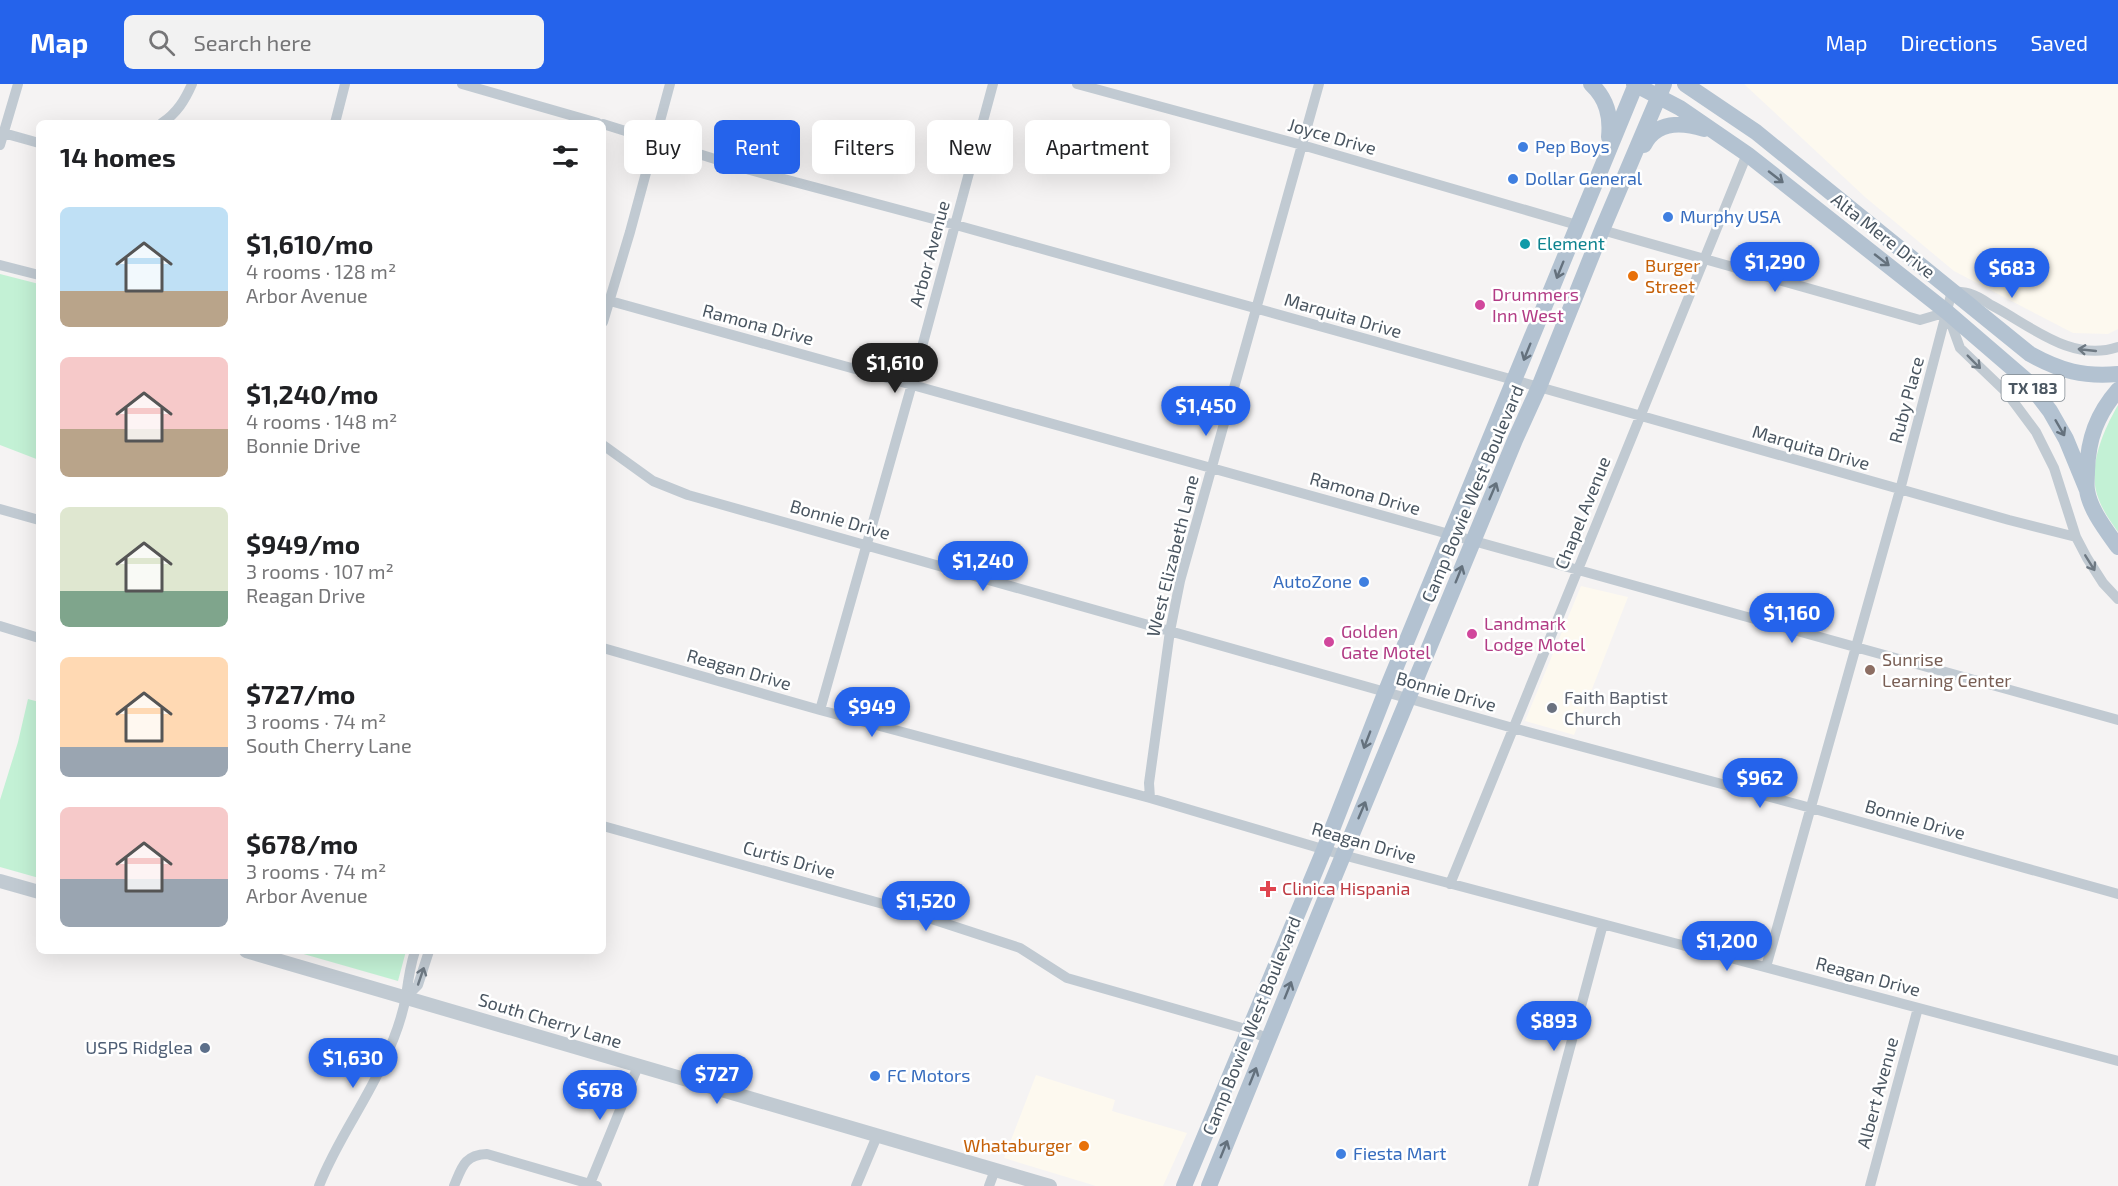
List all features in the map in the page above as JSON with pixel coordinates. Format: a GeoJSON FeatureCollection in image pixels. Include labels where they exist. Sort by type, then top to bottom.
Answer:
{"type":"FeatureCollection","features":[{"type":"Feature","properties":{"kind":"main road"},"geometry":{"type":"LineString","coordinates":[[1591,84],[1598,90],[1607,107],[1610,123],[1609,137],[1597,177]]}},
{"type":"Feature","properties":{"kind":"main road","name":"Camp Bowie West Boulevard"},"geometry":{"type":"LineString","coordinates":[[1184,1186],[1324,850],[1386,691],[1635,84]]}},
{"type":"Feature","properties":{"kind":"main road","name":"Alta Mere Drive"},"geometry":{"type":"LineString","coordinates":[[1635,84],[1662,90],[1680,108],[1747,154],[1947,312],[2026,380],[2050,411],[2066,439],[2099,519],[2118,547]]}},
{"type":"Feature","properties":{"kind":"main road","name":"Alta Mere Drive"},"geometry":{"type":"LineString","coordinates":[[1685,84],[1744,123],[2030,354],[2060,369],[2079,374],[2097,376],[2118,374]]}},
{"type":"Feature","properties":{"kind":"main road"},"geometry":{"type":"LineString","coordinates":[[1708,84],[1744,123]]}},
{"type":"Feature","properties":{"kind":"main road","name":"Camp Bowie West Boulevard"},"geometry":{"type":"LineString","coordinates":[[1209,1186],[1343,855],[1662,90]]}},
{"type":"Feature","properties":{"kind":"main road"},"geometry":{"type":"LineString","coordinates":[[1605,223],[1646,141],[1654,132],[1671,124],[1685,123],[1719,134]]}},
{"type":"Feature","properties":{"kind":"main road"},"geometry":{"type":"LineString","coordinates":[[2087,490],[2088,456],[2092,433],[2101,413],[2118,390]]}},
{"type":"Feature","properties":{"kind":"street"},"geometry":{"type":"LineString","coordinates":[[0,145],[18,84]]}},
{"type":"Feature","properties":{"kind":"street"},"geometry":{"type":"LineString","coordinates":[[166,120],[185,100],[192,84]]}},
{"type":"Feature","properties":{"kind":"street"},"geometry":{"type":"LineString","coordinates":[[336,120],[345,84]]}},
{"type":"Feature","properties":{"kind":"street"},"geometry":{"type":"LineString","coordinates":[[462,84],[588,120]]}},
{"type":"Feature","properties":{"kind":"street"},"geometry":{"type":"LineString","coordinates":[[660,120],[670,84]]}},
{"type":"Feature","properties":{"kind":"street","name":"Arbor Avenue"},"geometry":{"type":"LineString","coordinates":[[820,710],[956,225],[993,84]]}},
{"type":"Feature","properties":{"kind":"street","name":"Joyce Drive"},"geometry":{"type":"LineString","coordinates":[[1077,84],[1302,145],[1577,225]]}},
{"type":"Feature","properties":{"kind":"street","name":"West Elizabeth Lane"},"geometry":{"type":"LineString","coordinates":[[1150,798],[1149,783],[1170,631],[1180,582],[1319,84]]}},
{"type":"Feature","properties":{"kind":"street","name":"Marquita Drive"},"geometry":{"type":"LineString","coordinates":[[606,125],[624,130]]}},
{"type":"Feature","properties":{"kind":"street"},"geometry":{"type":"LineString","coordinates":[[2,133],[36,142]]}},
{"type":"Feature","properties":{"kind":"street","name":"Marquita Drive"},"geometry":{"type":"LineString","coordinates":[[702,154],[750,170],[956,225],[1900,490],[2076,537]]}},
{"type":"Feature","properties":{"kind":"street","name":"Chapel Avenue"},"geometry":{"type":"LineString","coordinates":[[1450,884],[1747,154]]}},
{"type":"Feature","properties":{"kind":"street"},"geometry":{"type":"LineString","coordinates":[[606,300],[644,174]]}},
{"type":"Feature","properties":{"kind":"street"},"geometry":{"type":"LineString","coordinates":[[1605,223],[1704,259],[1920,320],[1947,312],[1960,348],[2007,393],[2036,432],[2054,468],[2076,537],[2103,583],[2118,599]]}},
{"type":"Feature","properties":{"kind":"street"},"geometry":{"type":"LineString","coordinates":[[0,264],[36,274]]}},
{"type":"Feature","properties":{"kind":"street"},"geometry":{"type":"LineString","coordinates":[[1952,291],[1971,294],[2057,343],[2086,351],[2106,351],[2118,347]]}},
{"type":"Feature","properties":{"kind":"street","name":"Ruby Place"},"geometry":{"type":"LineString","coordinates":[[1766,968],[1900,490],[1952,291]]}},
{"type":"Feature","properties":{"kind":"street","name":"Ramona Drive"},"geometry":{"type":"LineString","coordinates":[[606,300],[2118,720]]}},
{"type":"Feature","properties":{"kind":"street","name":"Bonnie Drive"},"geometry":{"type":"LineString","coordinates":[[606,447],[653,481],[688,495],[1409,699],[2118,894]]}},
{"type":"Feature","properties":{"kind":"street"},"geometry":{"type":"LineString","coordinates":[[0,509],[36,519]]}},
{"type":"Feature","properties":{"kind":"street"},"geometry":{"type":"LineString","coordinates":[[0,626],[36,637]]}},
{"type":"Feature","properties":{"kind":"street","name":"Reagan Drive"},"geometry":{"type":"LineString","coordinates":[[606,649],[820,710],[1150,798],[1324,850],[2118,1061]]}},
{"type":"Feature","properties":{"kind":"street","name":"Curtis Drive"},"geometry":{"type":"LineString","coordinates":[[606,827],[912,912],[1020,948],[1067,978],[1249,1030],[1268,1039]]}},
{"type":"Feature","properties":{"kind":"street"},"geometry":{"type":"LineString","coordinates":[[0,881],[36,891]]}},
{"type":"Feature","properties":{"kind":"street"},"geometry":{"type":"LineString","coordinates":[[1533,1186],[1603,924]]}},
{"type":"Feature","properties":{"kind":"street","name":"South Cherry Lane"},"geometry":{"type":"LineString","coordinates":[[256,954],[1050,1186]]}},
{"type":"Feature","properties":{"kind":"street"},"geometry":{"type":"LineString","coordinates":[[319,1186],[328,1161],[384,1062],[398,1025],[414,954]]}},
{"type":"Feature","properties":{"kind":"street"},"geometry":{"type":"LineString","coordinates":[[405,997],[418,985],[428,954]]}},
{"type":"Feature","properties":{"kind":"street","name":"Albert Avenue"},"geometry":{"type":"LineString","coordinates":[[1870,1186],[1918,1008]]}},
{"type":"Feature","properties":{"kind":"street"},"geometry":{"type":"LineString","coordinates":[[454,1186],[463,1165],[469,1158],[478,1154],[487,1154],[592,1185],[638,1066]]}},
{"type":"Feature","properties":{"kind":"street"},"geometry":{"type":"LineString","coordinates":[[856,1186],[877,1136]]}},
{"type":"Feature","properties":{"kind":"street"},"geometry":{"type":"LineString","coordinates":[[989,1186],[995,1170]]}},
{"type":"Feature","properties":{"kind":"shaded area"},"geometry":{"type":"Polygon","coordinates":[[[1744,84],[2118,84],[2118,329],[2108,334],[2073,333],[1954,271],[1865,197],[1744,84]]]}},
{"type":"Feature","properties":{"kind":"shaded area"},"geometry":{"type":"Polygon","coordinates":[[[1581,586],[1628,597],[1574,735],[1525,721],[1581,586]]]}},
{"type":"Feature","properties":{"kind":"shaded area"},"geometry":{"type":"Polygon","coordinates":[[[1036,1075],[1115,1100],[1112,1111],[1187,1133],[1163,1186],[1096,1186],[1004,1158],[1036,1075]]]}},
{"type":"Feature","properties":{"kind":"green space"},"geometry":{"type":"Polygon","coordinates":[[[0,274],[36,283],[36,459],[0,445],[0,274]]]}},
{"type":"Feature","properties":{"kind":"green space"},"geometry":{"type":"Polygon","coordinates":[[[2118,405],[2118,532],[2101,504],[2095,488],[2094,476],[2102,439],[2118,405]]]}},
{"type":"Feature","properties":{"kind":"green space"},"geometry":{"type":"Polygon","coordinates":[[[28,699],[36,701],[36,877],[0,867],[0,800],[18,742],[28,699]]]}},
{"type":"Feature","properties":{"kind":"green space"},"geometry":{"type":"Polygon","coordinates":[[[304,954],[405,954],[398,981],[304,954]]]}},
{"type":"Feature","properties":{"kind":"place","name":"Pep Boys"},"geometry":{"type":"Point","coordinates":[1523,147]}},
{"type":"Feature","properties":{"kind":"place","name":"Dollar General"},"geometry":{"type":"Point","coordinates":[1513,179]}},
{"type":"Feature","properties":{"kind":"place","name":"Murphy USA"},"geometry":{"type":"Point","coordinates":[1668,217]}},
{"type":"Feature","properties":{"kind":"place","name":"Element"},"geometry":{"type":"Point","coordinates":[1525,244]}},
{"type":"Feature","properties":{"kind":"place","name":"Burger Street"},"geometry":{"type":"Point","coordinates":[1633,276]}},
{"type":"Feature","properties":{"kind":"place","name":"Drummers Inn West"},"geometry":{"type":"Point","coordinates":[1480,305]}},
{"type":"Feature","properties":{"kind":"place","name":"AutoZone"},"geometry":{"type":"Point","coordinates":[1364,582]}},
{"type":"Feature","properties":{"kind":"place","name":"Landmark Lodge Motel"},"geometry":{"type":"Point","coordinates":[1472,634]}},
{"type":"Feature","properties":{"kind":"place","name":"Golden Gate Motel"},"geometry":{"type":"Point","coordinates":[1329,642]}},
{"type":"Feature","properties":{"kind":"place","name":"Sunrise Learning Center"},"geometry":{"type":"Point","coordinates":[1870,670]}},
{"type":"Feature","properties":{"kind":"place","name":"Faith Baptist Church"},"geometry":{"type":"Point","coordinates":[1552,708]}},
{"type":"Feature","properties":{"kind":"place","name":"Clinica Hispania"},"geometry":{"type":"Point","coordinates":[1268,889]}},
{"type":"Feature","properties":{"kind":"place","name":"USPS Ridglea"},"geometry":{"type":"Point","coordinates":[205,1048]}},
{"type":"Feature","properties":{"kind":"place","name":"FC Motors"},"geometry":{"type":"Point","coordinates":[875,1076]}},
{"type":"Feature","properties":{"kind":"place","name":"Whataburger"},"geometry":{"type":"Point","coordinates":[1084,1146]}},
{"type":"Feature","properties":{"kind":"place","name":"Fiesta Mart"},"geometry":{"type":"Point","coordinates":[1341,1154]}}]}
